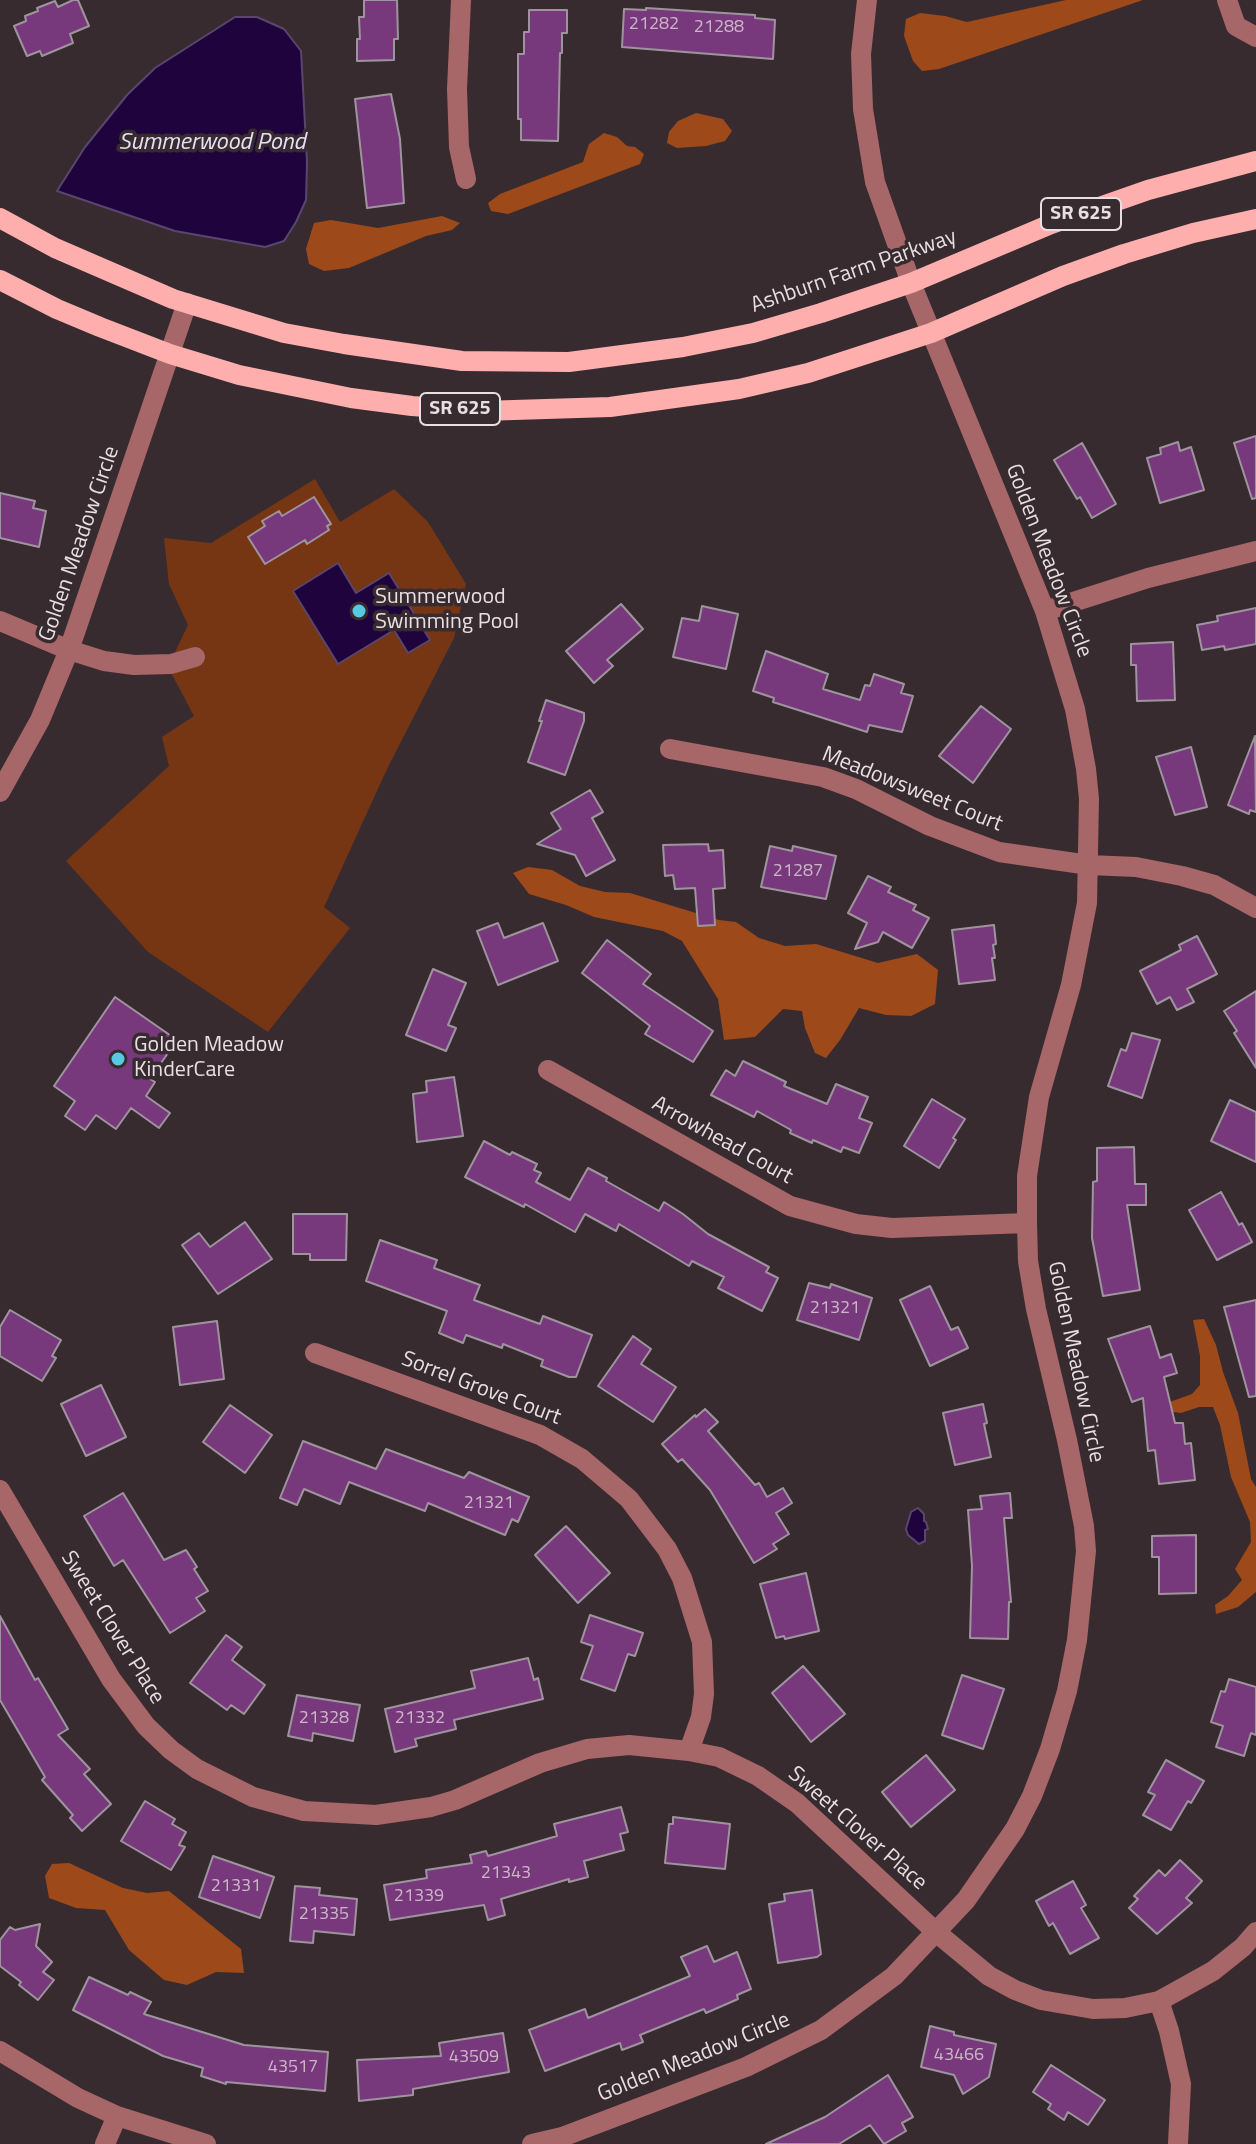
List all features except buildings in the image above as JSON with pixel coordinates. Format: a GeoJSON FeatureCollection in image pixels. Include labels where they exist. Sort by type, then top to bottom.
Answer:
{"type":"FeatureCollection","features":[{"type":"Feature","properties":{"kind":"main road","name":"Ashburn Farm Parkway"},"geometry":{"type":"LineString","coordinates":[[0,218],[55,248],[187,303],[284,333],[462,361],[569,362],[683,347],[753,333],[911,283],[1051,224],[1148,190],[1256,161]]}},
{"type":"Feature","properties":{"kind":"main road","name":"SR 625"},"geometry":{"type":"LineString","coordinates":[[0,280],[57,309],[170,354],[239,375],[351,398],[426,407],[536,410],[610,407],[739,389],[808,373],[931,333],[1100,263],[1193,233],[1256,219]]}},
{"type":"Feature","properties":{"kind":"street"},"geometry":{"type":"LineString","coordinates":[[461,0],[457,89],[459,147],[466,179]]}},
{"type":"Feature","properties":{"kind":"street","name":"Golden Meadow Circle"},"geometry":{"type":"LineString","coordinates":[[532,2144],[562,2137],[746,2067],[821,2030],[894,1976],[937,1933],[991,1866],[1032,1796],[1067,1691],[1082,1604],[1086,1551],[1084,1526],[1028,1261],[1027,1176],[1039,1097],[1071,985],[1087,903],[1089,799],[1086,769],[1075,709],[1045,611],[911,283],[875,182],[863,109],[861,54],[867,0]]}},
{"type":"Feature","properties":{"kind":"street"},"geometry":{"type":"LineString","coordinates":[[1227,0],[1236,26],[1256,37]]}},
{"type":"Feature","properties":{"kind":"street","name":"Golden Meadow Circle"},"geometry":{"type":"LineString","coordinates":[[0,792],[40,720],[69,650],[187,303]]}},
{"type":"Feature","properties":{"kind":"street"},"geometry":{"type":"LineString","coordinates":[[1045,611],[1148,578],[1256,551]]}},
{"type":"Feature","properties":{"kind":"street"},"geometry":{"type":"LineString","coordinates":[[0,621],[104,661],[134,665],[171,664],[195,657]]}},
{"type":"Feature","properties":{"kind":"street","name":"Meadowsweet Court"},"geometry":{"type":"LineString","coordinates":[[670,749],[823,777],[856,789],[971,843],[999,852],[1089,865],[1136,867],[1182,876],[1214,885],[1256,908]]}},
{"type":"Feature","properties":{"kind":"street","name":"Arrowhead Court"},"geometry":{"type":"LineString","coordinates":[[548,1070],[790,1206],[856,1224],[892,1228],[1027,1223]]}},
{"type":"Feature","properties":{"kind":"street","name":"Sorrel Grove Court"},"geometry":{"type":"LineString","coordinates":[[315,1353],[540,1435],[582,1459],[629,1499],[651,1526],[677,1568],[702,1642],[704,1694],[701,1717],[689,1751]]}},
{"type":"Feature","properties":{"kind":"street","name":"Sweet Clover Place"},"geometry":{"type":"LineString","coordinates":[[0,1490],[111,1679],[137,1715],[171,1750],[197,1769],[253,1797],[304,1811],[376,1815],[431,1807],[455,1800],[540,1763],[587,1749],[629,1745],[689,1751],[719,1757],[758,1776],[797,1803],[937,1933],[989,1976],[1041,2000],[1093,2009],[1125,2008],[1159,2001],[1213,1971],[1256,1932]]}},
{"type":"Feature","properties":{"kind":"street"},"geometry":{"type":"LineString","coordinates":[[1159,2001],[1181,2084],[1178,2144]]}},
{"type":"Feature","properties":{"kind":"street"},"geometry":{"type":"LineString","coordinates":[[0,2051],[78,2098],[117,2116],[147,2128],[206,2144]]}},
{"type":"Feature","properties":{"kind":"street"},"geometry":{"type":"LineString","coordinates":[[105,2144],[117,2116]]}},
{"type":"Feature","properties":{"kind":"shaded area"},"geometry":{"type":"Polygon","coordinates":[[[1066,0],[1143,0],[939,69],[922,71],[913,61],[904,36],[906,19],[920,13],[967,22],[1066,0]]]}},
{"type":"Feature","properties":{"kind":"shaded area"},"geometry":{"type":"Polygon","coordinates":[[[696,113],[723,119],[732,131],[725,141],[677,148],[667,143],[669,132],[678,121],[696,113]]]}},
{"type":"Feature","properties":{"kind":"shaded area"},"geometry":{"type":"Polygon","coordinates":[[[604,133],[617,137],[644,154],[640,164],[508,214],[491,211],[488,203],[500,194],[583,162],[589,144],[604,133]]]}},
{"type":"Feature","properties":{"kind":"shaded area"},"geometry":{"type":"Polygon","coordinates":[[[442,216],[460,223],[452,230],[426,236],[349,268],[324,271],[309,264],[306,249],[314,223],[331,220],[378,228],[442,216]]]}},
{"type":"Feature","properties":{"kind":"shaded area"},"geometry":{"type":"Polygon","coordinates":[[[315,479],[340,522],[394,489],[428,522],[466,584],[454,638],[387,769],[324,907],[350,928],[268,1032],[148,952],[66,861],[169,766],[162,737],[194,716],[168,667],[188,625],[169,584],[164,538],[211,543],[315,479]]]}},
{"type":"Feature","properties":{"kind":"shaded area"},"geometry":{"type":"Polygon","coordinates":[[[528,867],[552,870],[580,886],[605,892],[630,893],[719,920],[736,922],[759,938],[785,946],[816,944],[878,963],[917,954],[938,970],[935,1004],[911,1016],[886,1015],[859,1008],[826,1058],[815,1053],[802,1011],[783,1009],[755,1037],[724,1040],[718,999],[682,941],[663,931],[594,917],[529,894],[513,873],[528,867]]]}},
{"type":"Feature","properties":{"kind":"shaded area"},"geometry":{"type":"Polygon","coordinates":[[[1204,1319],[1216,1345],[1238,1413],[1251,1479],[1256,1487],[1256,1592],[1238,1607],[1216,1614],[1215,1605],[1242,1580],[1235,1569],[1251,1542],[1250,1522],[1231,1477],[1213,1407],[1199,1407],[1181,1413],[1165,1411],[1167,1403],[1192,1394],[1200,1385],[1200,1356],[1193,1320],[1204,1319]]]}},
{"type":"Feature","properties":{"kind":"shaded area"},"geometry":{"type":"Polygon","coordinates":[[[69,1863],[123,1888],[147,1893],[169,1891],[241,1949],[244,1973],[216,1972],[187,1985],[164,1980],[129,1950],[105,1910],[76,1908],[49,1898],[45,1876],[52,1864],[69,1863]]]}},
{"type":"Feature","properties":{"kind":"water","name":"Summerwood Pond"},"geometry":{"type":"Polygon","coordinates":[[[235,17],[257,17],[284,29],[301,51],[306,200],[284,241],[265,247],[175,231],[57,191],[85,147],[127,95],[155,68],[235,17]]]}},
{"type":"Feature","properties":{"kind":"water","name":"Summerwood Swimming Pool"},"geometry":{"type":"Polygon","coordinates":[[[338,563],[356,593],[389,573],[430,640],[408,653],[394,630],[338,664],[293,591],[338,563]]]}},
{"type":"Feature","properties":{"kind":"water"},"geometry":{"type":"Polygon","coordinates":[[[918,1508],[924,1514],[928,1529],[925,1530],[925,1541],[919,1544],[908,1535],[906,1529],[911,1512],[918,1508]]]}},
{"type":"Feature","properties":{"kind":"place","name":"Summerwood Swimming Pool"},"geometry":{"type":"Point","coordinates":[359,611]}},
{"type":"Feature","properties":{"kind":"place","name":"Golden Meadow KinderCare"},"geometry":{"type":"Point","coordinates":[118,1059]}}]}
